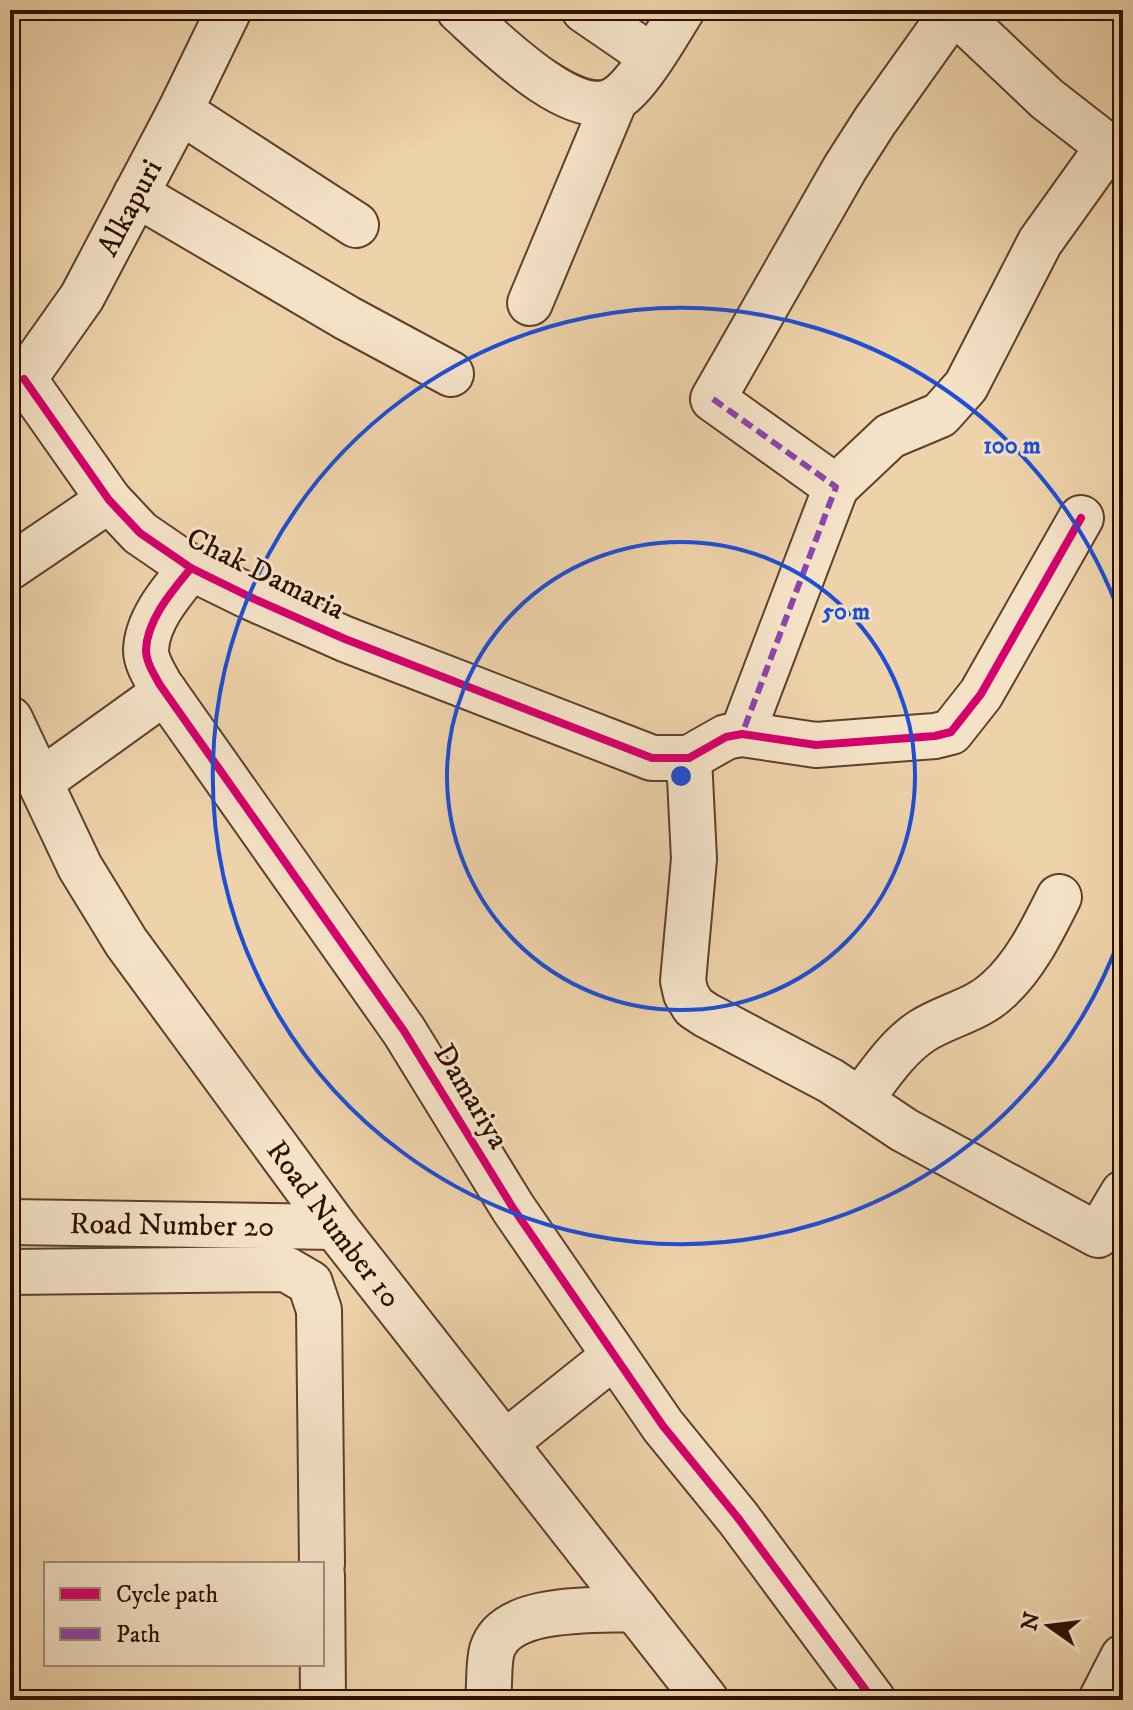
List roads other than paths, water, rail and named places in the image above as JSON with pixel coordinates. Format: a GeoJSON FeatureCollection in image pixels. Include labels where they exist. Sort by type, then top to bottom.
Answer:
{"type":"FeatureCollection","features":[{"type":"Feature","properties":{"kind":"street","name":"Alkapuri"},"geometry":{"type":"LineString","coordinates":[[17,385],[82,297],[180,111],[229,10]]}},
{"type":"Feature","properties":{"kind":"street"},"geometry":{"type":"LineString","coordinates":[[459,10],[522,65],[558,91],[578,101],[597,104],[615,100]]}},
{"type":"Feature","properties":{"kind":"street"},"geometry":{"type":"LineString","coordinates":[[584,10],[651,56]]}},
{"type":"Feature","properties":{"kind":"street"},"geometry":{"type":"LineString","coordinates":[[530,303],[615,100],[629,87],[682,10]]}},
{"type":"Feature","properties":{"kind":"street"},"geometry":{"type":"LineString","coordinates":[[742,734],[836,487],[890,436],[940,415],[966,386],[1040,242],[1115,152],[1047,99],[954,10],[845,168],[713,399],[836,487]]}},
{"type":"Feature","properties":{"kind":"street"},"geometry":{"type":"LineString","coordinates":[[180,111],[356,225]]}},
{"type":"Feature","properties":{"kind":"street"},"geometry":{"type":"LineString","coordinates":[[136,194],[347,318],[451,374]]}},
{"type":"Feature","properties":{"kind":"street","name":"Chak Damaria"},"geometry":{"type":"LineString","coordinates":[[17,385],[109,500],[140,533],[191,568],[345,639],[555,721],[652,758],[689,758]]}},
{"type":"Feature","properties":{"kind":"street"},"geometry":{"type":"LineString","coordinates":[[10,567],[109,500]]}},
{"type":"Feature","properties":{"kind":"street"},"geometry":{"type":"LineString","coordinates":[[1081,518],[981,694],[951,732],[935,736],[816,745],[742,734],[726,737],[689,758],[694,859],[683,981],[694,1007],[706,1015],[831,1081],[904,1130],[1098,1235],[1120,1206]]}},
{"type":"Feature","properties":{"kind":"street","name":"Damariya"},"geometry":{"type":"LineString","coordinates":[[191,568],[150,629],[146,651],[150,666],[165,692],[404,1031],[513,1208],[614,1356],[663,1426],[738,1518],[826,1637],[854,1694]]}},
{"type":"Feature","properties":{"kind":"street"},"geometry":{"type":"LineString","coordinates":[[41,781],[165,692]]}},
{"type":"Feature","properties":{"kind":"street","name":"Road Number 10"},"geometry":{"type":"LineString","coordinates":[[10,719],[80,867],[126,942],[335,1227],[706,1700]]}},
{"type":"Feature","properties":{"kind":"street"},"geometry":{"type":"LineString","coordinates":[[860,1100],[907,1042],[925,1029],[983,1003],[1000,989],[1029,950],[1059,897]]}},
{"type":"Feature","properties":{"kind":"street","name":"Road Number 20"},"geometry":{"type":"LineString","coordinates":[[10,1222],[335,1227]]}},
{"type":"Feature","properties":{"kind":"street"},"geometry":{"type":"LineString","coordinates":[[10,1272],[286,1269],[310,1283],[319,1310],[322,1562]]}},
{"type":"Feature","properties":{"kind":"street"},"geometry":{"type":"LineString","coordinates":[[505,1443],[614,1356]]}},
{"type":"Feature","properties":{"kind":"street"},"geometry":{"type":"LineString","coordinates":[[488,1700],[492,1650],[502,1632],[516,1622],[538,1615],[635,1609]]}},
{"type":"Feature","properties":{"kind":"street"},"geometry":{"type":"LineString","coordinates":[[1101,1700],[1123,1657]]}},
{"type":"Feature","properties":{"kind":"street"},"geometry":{"type":"LineString","coordinates":[[323,1666],[323,1700]]}}]}
